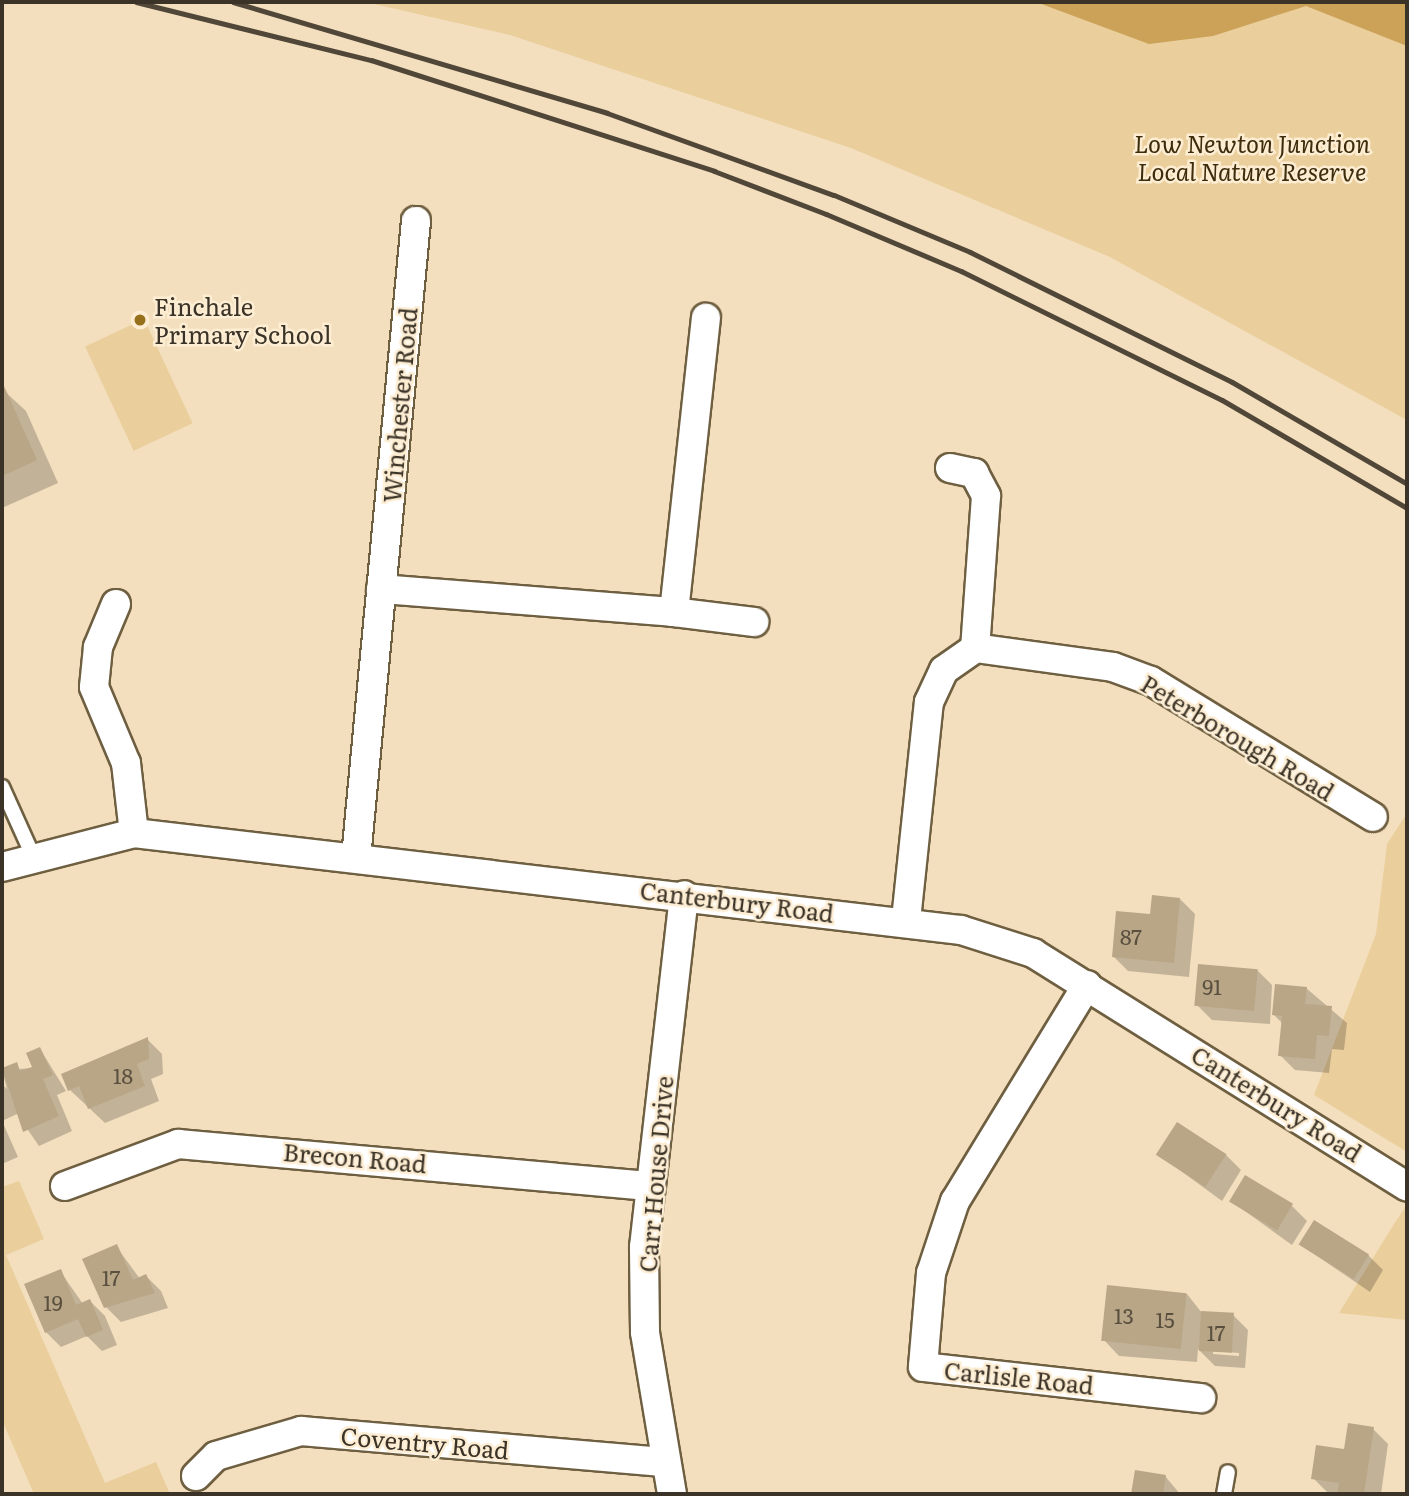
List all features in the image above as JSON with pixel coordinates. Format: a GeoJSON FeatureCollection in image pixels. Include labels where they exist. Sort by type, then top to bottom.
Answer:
{"type":"FeatureCollection","features":[{"type":"Feature","properties":{"kind":"street","name":"Winchester Road"},"geometry":{"type":"LineString","coordinates":[[356,858],[416,221]]}},
{"type":"Feature","properties":{"kind":"street"},"geometry":{"type":"LineString","coordinates":[[674,612],[706,318]]}},
{"type":"Feature","properties":{"kind":"street"},"geometry":{"type":"LineString","coordinates":[[906,920],[929,702],[944,670],[975,648],[986,496],[974,473],[950,468]]}},
{"type":"Feature","properties":{"kind":"street"},"geometry":{"type":"LineString","coordinates":[[381,589],[674,612],[754,622]]}},
{"type":"Feature","properties":{"kind":"street"},"geometry":{"type":"LineString","coordinates":[[116,604],[98,647],[94,687],[126,763],[134,833]]}},
{"type":"Feature","properties":{"kind":"street","name":"Peterborough Road"},"geometry":{"type":"LineString","coordinates":[[975,648],[1113,667],[1151,681],[1373,817]]}},
{"type":"Feature","properties":{"kind":"street","name":"Canterbury Road"},"geometry":{"type":"LineString","coordinates":[[2,867],[33,856],[134,833],[906,920],[1033,953],[1407,1187]]}},
{"type":"Feature","properties":{"kind":"street","name":"Carr House Drive"},"geometry":{"type":"LineString","coordinates":[[672,1494],[645,1332],[652,1186],[684,895]]}},
{"type":"Feature","properties":{"kind":"street","name":"Carlisle Road"},"geometry":{"type":"LineString","coordinates":[[1087,985],[955,1202],[932,1273],[923,1367],[1201,1398]]}},
{"type":"Feature","properties":{"kind":"street","name":"Brecon Road"},"geometry":{"type":"LineString","coordinates":[[65,1186],[178,1144],[652,1186]]}},
{"type":"Feature","properties":{"kind":"street","name":"Coventry Road"},"geometry":{"type":"LineString","coordinates":[[195,1476],[216,1456],[301,1431],[666,1462]]}},
{"type":"Feature","properties":{"kind":"lane"},"geometry":{"type":"LineString","coordinates":[[2,787],[33,856]]}},
{"type":"Feature","properties":{"kind":"lane"},"geometry":{"type":"LineString","coordinates":[[1224,1494],[1228,1472]]}},
{"type":"Feature","properties":{"kind":"green space","name":"Low Newton Junction Local Nature Reserve"},"geometry":{"type":"Polygon","coordinates":[[[365,2],[1407,2],[1407,420],[1110,257],[851,148],[510,35],[365,2]]]}},
{"type":"Feature","properties":{"kind":"green space"},"geometry":{"type":"Polygon","coordinates":[[[144,319],[193,423],[134,451],[85,346],[144,319]]]}},
{"type":"Feature","properties":{"kind":"green space"},"geometry":{"type":"Polygon","coordinates":[[[1407,813],[1407,1152],[1314,1095],[1376,934],[1387,844],[1407,813]]]}},
{"type":"Feature","properties":{"kind":"green space"},"geometry":{"type":"Polygon","coordinates":[[[19,1181],[44,1239],[6,1255],[105,1483],[156,1462],[170,1494],[34,1494],[2,1420],[2,1187],[19,1181]]]}},
{"type":"Feature","properties":{"kind":"green space"},"geometry":{"type":"Polygon","coordinates":[[[1407,1205],[1407,1320],[1339,1313],[1394,1224],[1407,1205]]]}},
{"type":"Feature","properties":{"kind":"shaded area"},"geometry":{"type":"Polygon","coordinates":[[[1036,2],[1407,2],[1407,46],[1306,6],[1213,36],[1149,44],[1036,2]]]}},
{"type":"Feature","properties":{"kind":"building"},"geometry":{"type":"Polygon","coordinates":[[[4,386],[37,460],[2,476],[2,387],[4,386]]]}},
{"type":"Feature","properties":{"kind":"building"},"geometry":{"type":"Polygon","coordinates":[[[1152,895],[1180,898],[1174,963],[1112,957],[1116,911],[1150,914],[1152,895]]]}},
{"type":"Feature","properties":{"kind":"building"},"geometry":{"type":"Polygon","coordinates":[[[1198,964],[1258,969],[1254,1011],[1194,1006],[1198,964]]]}},
{"type":"Feature","properties":{"kind":"building"},"geometry":{"type":"Polygon","coordinates":[[[1275,984],[1307,987],[1305,1004],[1332,1006],[1329,1036],[1317,1035],[1315,1059],[1278,1056],[1282,1016],[1272,1015],[1275,984]]]}},
{"type":"Feature","properties":{"kind":"building"},"geometry":{"type":"Polygon","coordinates":[[[148,1037],[149,1059],[137,1064],[145,1086],[88,1109],[79,1086],[68,1091],[61,1074],[148,1037]]]}},
{"type":"Feature","properties":{"kind":"building"},"geometry":{"type":"Polygon","coordinates":[[[40,1047],[53,1075],[43,1079],[59,1116],[23,1132],[2,1068],[17,1062],[20,1071],[32,1067],[26,1053],[40,1047]]]}},
{"type":"Feature","properties":{"kind":"building"},"geometry":{"type":"Polygon","coordinates":[[[1177,1122],[1226,1154],[1205,1187],[1156,1155],[1177,1122]]]}},
{"type":"Feature","properties":{"kind":"building"},"geometry":{"type":"Polygon","coordinates":[[[1245,1175],[1293,1204],[1277,1230],[1229,1202],[1245,1175]]]}},
{"type":"Feature","properties":{"kind":"building"},"geometry":{"type":"Polygon","coordinates":[[[1314,1220],[1369,1254],[1354,1279],[1299,1245],[1314,1220]]]}},
{"type":"Feature","properties":{"kind":"building"},"geometry":{"type":"Polygon","coordinates":[[[117,1244],[133,1280],[146,1274],[155,1293],[104,1308],[82,1259],[117,1244]]]}},
{"type":"Feature","properties":{"kind":"building"},"geometry":{"type":"Polygon","coordinates":[[[61,1269],[76,1305],[90,1299],[103,1330],[86,1337],[78,1319],[45,1333],[24,1284],[61,1269]]]}},
{"type":"Feature","properties":{"kind":"building"},"geometry":{"type":"Polygon","coordinates":[[[1107,1285],[1187,1293],[1181,1349],[1101,1341],[1107,1285]]]}},
{"type":"Feature","properties":{"kind":"building"},"geometry":{"type":"Polygon","coordinates":[[[1201,1311],[1234,1313],[1232,1353],[1199,1351],[1201,1311]]]}},
{"type":"Feature","properties":{"kind":"building"},"geometry":{"type":"Polygon","coordinates":[[[1348,1423],[1374,1427],[1364,1494],[1337,1494],[1339,1483],[1311,1479],[1316,1445],[1344,1449],[1348,1423]]]}},
{"type":"Feature","properties":{"kind":"building"},"geometry":{"type":"Polygon","coordinates":[[[1135,1470],[1166,1475],[1163,1494],[1131,1494],[1135,1470]]]}},
{"type":"Feature","properties":{"kind":"railway"},"geometry":{"type":"LineString","coordinates":[[136,2],[371,60],[714,171],[826,214],[961,271],[1222,400],[1407,508]]}},
{"type":"Feature","properties":{"kind":"railway"},"geometry":{"type":"LineString","coordinates":[[233,2],[607,113],[834,195],[970,252],[1232,382],[1407,484]]}},
{"type":"Feature","properties":{"kind":"place","name":"Finchale Primary School"},"geometry":{"type":"Point","coordinates":[140,320]}}]}
